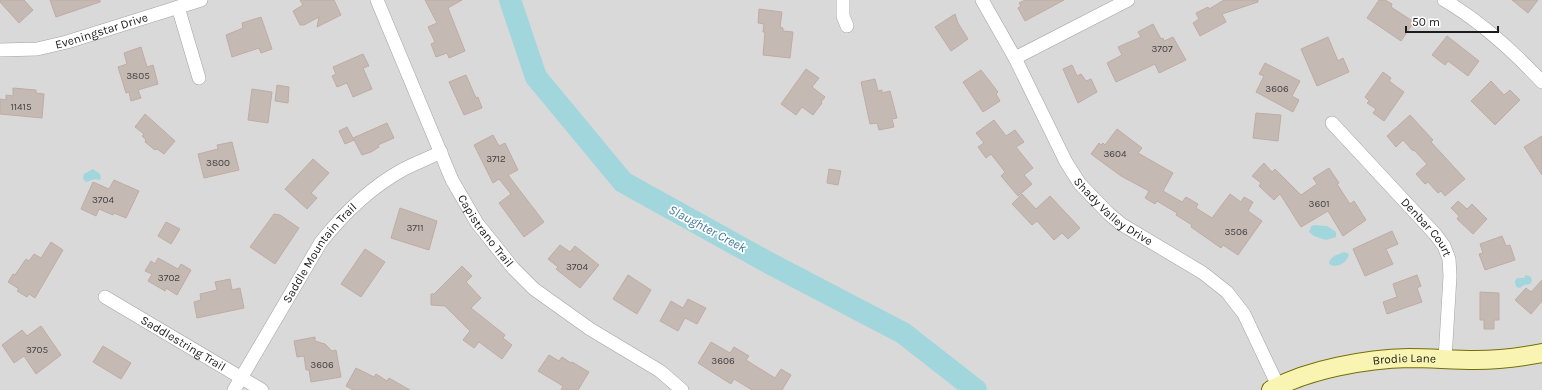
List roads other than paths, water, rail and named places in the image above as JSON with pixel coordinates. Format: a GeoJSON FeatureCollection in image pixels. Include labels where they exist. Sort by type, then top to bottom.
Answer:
{"type":"FeatureCollection","features":[{"type":"Feature","properties":{"kind":"main road","name":"Brodie Lane"},"geometry":{"type":"LineString","coordinates":[[1277,389],[1321,371],[1380,360],[1409,358],[1478,360],[1528,356],[1542,353]]}},
{"type":"Feature","properties":{"kind":"street","name":"Eveningstar Drive"},"geometry":{"type":"LineString","coordinates":[[0,50],[21,51],[66,42],[201,0]]}},
{"type":"Feature","properties":{"kind":"street","name":"Capistrano Trail"},"geometry":{"type":"LineString","coordinates":[[377,0],[452,180],[477,223],[513,268],[534,288],[590,329],[660,372],[682,390]]}},
{"type":"Feature","properties":{"kind":"street"},"geometry":{"type":"LineString","coordinates":[[843,0],[842,16],[847,26]]}},
{"type":"Feature","properties":{"kind":"street","name":"Shady Valley Drive"},"geometry":{"type":"LineString","coordinates":[[982,0],[1015,58],[1066,162],[1080,184],[1109,214],[1121,224],[1203,273],[1227,292],[1244,314],[1277,389]]}},
{"type":"Feature","properties":{"kind":"street"},"geometry":{"type":"LineString","coordinates":[[1015,58],[1128,0]]}},
{"type":"Feature","properties":{"kind":"street"},"geometry":{"type":"LineString","coordinates":[[1444,0],[1458,4],[1515,55],[1542,82]]}},
{"type":"Feature","properties":{"kind":"street"},"geometry":{"type":"LineString","coordinates":[[178,7],[199,78]]}},
{"type":"Feature","properties":{"kind":"street","name":"Denbar Court"},"geometry":{"type":"LineString","coordinates":[[1332,123],[1436,234],[1444,246],[1449,259],[1450,276],[1445,359]]}},
{"type":"Feature","properties":{"kind":"street","name":"Saddle Mountain Trail"},"geometry":{"type":"LineString","coordinates":[[234,390],[321,242],[332,228],[357,202],[376,188],[404,169],[441,152]]}},
{"type":"Feature","properties":{"kind":"street","name":"Saddlestring Trail"},"geometry":{"type":"LineString","coordinates":[[104,297],[262,390]]}},
{"type":"Feature","properties":{"kind":"water"},"geometry":{"type":"Polygon","coordinates":[[[93,169],[100,174],[101,179],[86,182],[83,179],[84,174],[93,169]]]}},
{"type":"Feature","properties":{"kind":"water"},"geometry":{"type":"Polygon","coordinates":[[[1313,225],[1327,226],[1336,232],[1336,237],[1326,240],[1314,236],[1309,232],[1313,225]]]}},
{"type":"Feature","properties":{"kind":"water"},"geometry":{"type":"Polygon","coordinates":[[[1344,252],[1349,254],[1344,262],[1335,266],[1329,264],[1333,257],[1344,252]]]}},
{"type":"Feature","properties":{"kind":"water"},"geometry":{"type":"Polygon","coordinates":[[[1526,275],[1531,277],[1532,281],[1530,284],[1524,285],[1520,288],[1516,287],[1515,281],[1517,278],[1524,278],[1526,275]]]}},
{"type":"Feature","properties":{"kind":"waterway","name":"Slaughter Creek"},"geometry":{"type":"LineString","coordinates":[[510,0],[536,77],[623,182],[769,263],[903,333],[976,390]]}}]}
